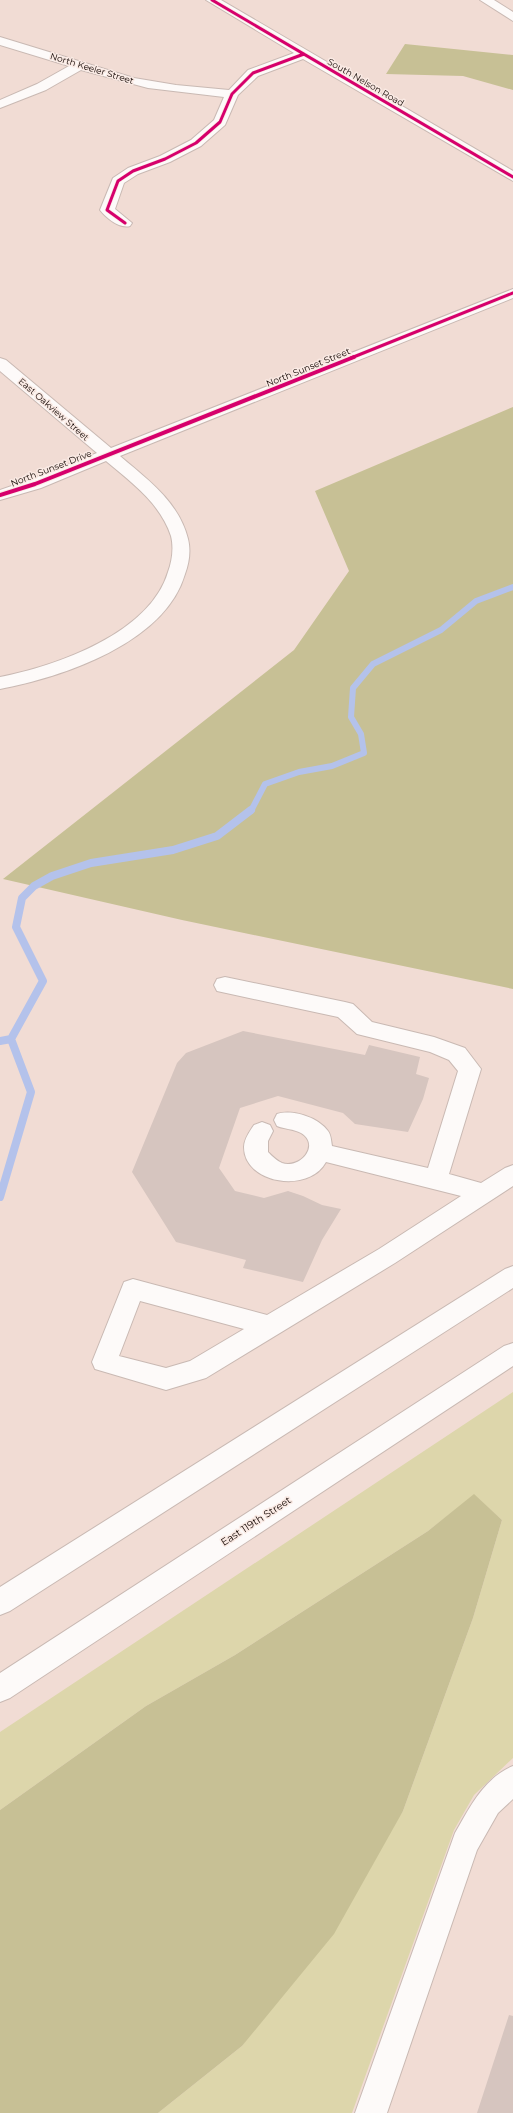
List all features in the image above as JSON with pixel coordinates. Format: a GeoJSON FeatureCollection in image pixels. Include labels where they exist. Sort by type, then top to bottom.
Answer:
{"type":"FeatureCollection","features":[{"type":"Feature","properties":{"kind":"street","name":"South Nelson Road"},"geometry":{"type":"LineString","coordinates":[[212,0],[513,177]]}},
{"type":"Feature","properties":{"kind":"street"},"geometry":{"type":"LineString","coordinates":[[486,0],[513,16]]}},
{"type":"Feature","properties":{"kind":"street","name":"North Keeler Street"},"geometry":{"type":"LineString","coordinates":[[0,41],[120,78],[166,88],[232,94]]}},
{"type":"Feature","properties":{"kind":"street"},"geometry":{"type":"LineString","coordinates":[[125,223],[107,210],[118,181],[133,171],[165,159],[196,143],[220,122],[232,94],[253,73],[304,54]]}},
{"type":"Feature","properties":{"kind":"street"},"geometry":{"type":"LineString","coordinates":[[0,104],[25,96],[56,81],[80,65]]}},
{"type":"Feature","properties":{"kind":"street","name":"North Sunset Street"},"geometry":{"type":"LineString","coordinates":[[108,455],[513,293]]}},
{"type":"Feature","properties":{"kind":"street","name":"East Oakview Street"},"geometry":{"type":"LineString","coordinates":[[0,363],[155,494],[170,515],[179,537],[181,556],[175,584],[160,605],[142,623],[96,652],[43,673],[0,684]]}},
{"type":"Feature","properties":{"kind":"street","name":"North Sunset Drive"},"geometry":{"type":"LineString","coordinates":[[0,495],[35,484],[108,455]]}},
{"type":"Feature","properties":{"kind":"street"},"geometry":{"type":"LineString","coordinates":[[225,985],[345,1010],[365,1028],[434,1045],[457,1054],[470,1069],[436,1179]]}},
{"type":"Feature","properties":{"kind":"street"},"geometry":{"type":"LineString","coordinates":[[262,1131],[256,1140],[255,1148],[258,1156],[264,1164],[283,1172],[295,1172],[305,1169],[314,1163],[320,1152],[320,1139],[316,1131],[298,1122],[285,1120]]}},
{"type":"Feature","properties":{"kind":"street"},"geometry":{"type":"LineString","coordinates":[[320,1152],[436,1179],[483,1193]]}},
{"type":"Feature","properties":{"kind":"street"},"geometry":{"type":"LineString","coordinates":[[269,1326],[133,1289],[104,1362],[166,1379],[197,1370],[387,1256],[513,1174]]}},
{"type":"Feature","properties":{"kind":"street"},"geometry":{"type":"LineString","coordinates":[[0,1602],[513,1276]]}},
{"type":"Feature","properties":{"kind":"street","name":"East 119th Street"},"geometry":{"type":"LineString","coordinates":[[0,1689],[513,1353]]}},
{"type":"Feature","properties":{"kind":"street"},"geometry":{"type":"LineString","coordinates":[[370,2113],[465,1843],[488,1803],[513,1780]]}},
{"type":"Feature","properties":{"kind":"shaded area"},"geometry":{"type":"Polygon","coordinates":[[[405,44],[513,55],[513,90],[463,76],[386,74],[405,44]]]}},
{"type":"Feature","properties":{"kind":"shaded area"},"geometry":{"type":"Polygon","coordinates":[[[513,407],[513,989],[182,920],[3,879],[294,650],[349,571],[315,491],[513,407]]]}},
{"type":"Feature","properties":{"kind":"shaded area"},"geometry":{"type":"Polygon","coordinates":[[[513,1392],[513,1758],[474,1795],[454,1830],[352,2113],[158,2113],[242,2046],[403,1811],[473,1618],[502,1520],[474,1495],[428,1531],[235,1655],[146,1706],[0,1810],[0,1732],[513,1392]]]}},
{"type":"Feature","properties":{"kind":"shaded area"},"geometry":{"type":"Polygon","coordinates":[[[474,1494],[502,1520],[473,1618],[403,1811],[334,1934],[242,2046],[158,2113],[0,2113],[0,1810],[146,1706],[235,1655],[428,1531],[474,1494]]]}},
{"type":"Feature","properties":{"kind":"building"},"geometry":{"type":"Polygon","coordinates":[[[243,1031],[365,1055],[369,1045],[420,1057],[416,1074],[429,1078],[423,1099],[408,1132],[355,1124],[343,1113],[278,1096],[240,1108],[219,1168],[235,1191],[264,1198],[288,1191],[322,1205],[341,1209],[322,1240],[303,1282],[243,1268],[246,1260],[176,1242],[132,1172],[177,1063],[186,1053],[243,1031]]]}},
{"type":"Feature","properties":{"kind":"building"},"geometry":{"type":"Polygon","coordinates":[[[509,2015],[513,2016],[513,2113],[477,2113],[509,2015]]]}},
{"type":"Feature","properties":{"kind":"waterway"},"geometry":{"type":"LineString","coordinates":[[251,811],[265,784],[299,772],[332,766],[364,753],[361,734],[351,717],[353,688],[373,664],[441,630],[476,601],[513,587]]}},
{"type":"Feature","properties":{"kind":"waterway"},"geometry":{"type":"LineString","coordinates":[[11,1039],[43,981],[16,927],[22,898],[34,886],[52,876],[91,863],[173,850],[217,836],[251,810]]}},
{"type":"Feature","properties":{"kind":"waterway"},"geometry":{"type":"LineString","coordinates":[[0,1041],[11,1039]]}},
{"type":"Feature","properties":{"kind":"waterway"},"geometry":{"type":"LineString","coordinates":[[0,1197],[31,1092],[11,1039]]}},
{"type":"Feature","properties":{"kind":"cycle path"},"geometry":{"type":"LineString","coordinates":[[212,0],[513,177]]}},
{"type":"Feature","properties":{"kind":"cycle path"},"geometry":{"type":"LineString","coordinates":[[125,223],[107,210],[118,181],[133,171],[165,159],[196,143],[220,122],[232,94],[253,73],[304,54]]}},
{"type":"Feature","properties":{"kind":"cycle path"},"geometry":{"type":"LineString","coordinates":[[0,495],[35,484],[513,293]]}}]}
